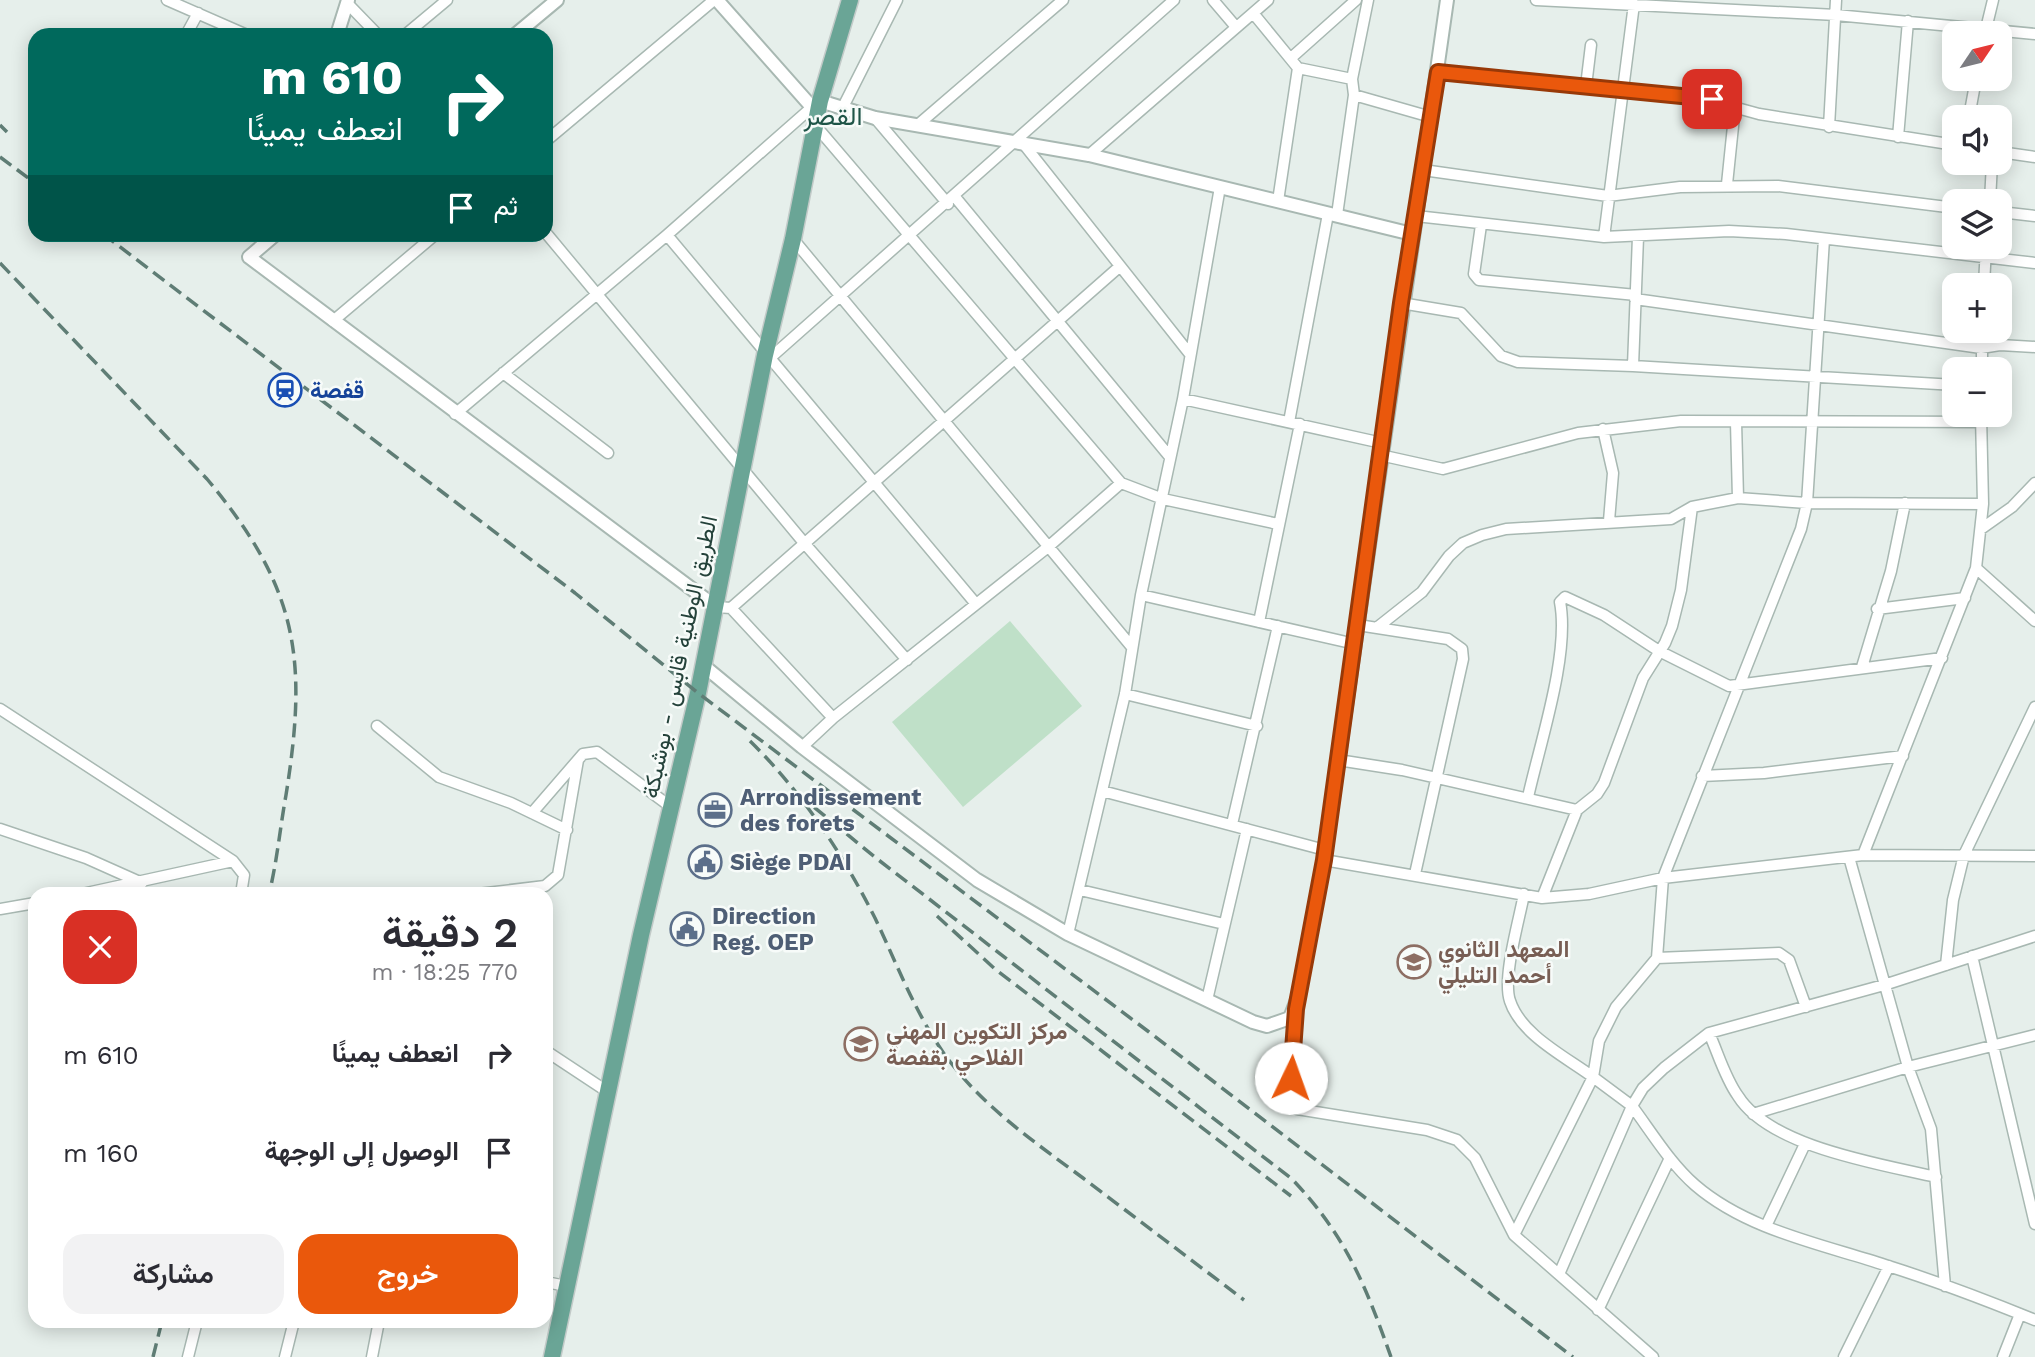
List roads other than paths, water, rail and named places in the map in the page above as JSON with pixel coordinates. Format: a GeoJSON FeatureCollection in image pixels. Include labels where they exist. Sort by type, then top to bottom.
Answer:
{"type":"FeatureCollection","features":[{"type":"Feature","properties":{"kind":"main road","name":"الطريق الوطنية قابس - بوشبكة"},"geometry":{"type":"LineString","coordinates":[[552,1357],[671,807],[704,666],[724,607],[743,470],[793,239],[816,112],[850,0]]}},
{"type":"Feature","properties":{"kind":"main road","name":"الطريق الوطنية قابس - بوشبكة"},"geometry":{"type":"LineString","coordinates":[[542,1357],[557,1324]]}},
{"type":"Feature","properties":{"kind":"street"},"geometry":{"type":"LineString","coordinates":[[167,0],[190,4],[198,13],[231,28]]}},
{"type":"Feature","properties":{"kind":"street"},"geometry":{"type":"LineString","coordinates":[[413,28],[447,0]]}},
{"type":"Feature","properties":{"kind":"street"},"geometry":{"type":"LineString","coordinates":[[523,28],[557,0]]}},
{"type":"Feature","properties":{"kind":"street"},"geometry":{"type":"LineString","coordinates":[[553,135],[715,0],[816,112],[912,235],[1121,483],[1163,499],[1278,524]]}},
{"type":"Feature","properties":{"kind":"street"},"geometry":{"type":"LineString","coordinates":[[842,109],[897,0]]}},
{"type":"Feature","properties":{"kind":"street"},"geometry":{"type":"LineString","coordinates":[[920,123],[1063,0]]}},
{"type":"Feature","properties":{"kind":"street"},"geometry":{"type":"LineString","coordinates":[[767,357],[912,235],[1174,0]]}},
{"type":"Feature","properties":{"kind":"street"},"geometry":{"type":"LineString","coordinates":[[1213,0],[1236,27]]}},
{"type":"Feature","properties":{"kind":"street"},"geometry":{"type":"LineString","coordinates":[[1089,155],[1268,0]]}},
{"type":"Feature","properties":{"kind":"street"},"geometry":{"type":"LineString","coordinates":[[1291,58],[1356,0]]}},
{"type":"Feature","properties":{"kind":"street"},"geometry":{"type":"LineString","coordinates":[[1289,422],[1332,214],[1354,95],[1352,79],[1368,0]]}},
{"type":"Feature","properties":{"kind":"street"},"geometry":{"type":"LineString","coordinates":[[1447,0],[1401,303],[1324,855],[1296,1009],[1290,1101],[1297,1109],[1427,1130],[1457,1140],[1475,1158],[1514,1235],[1560,1272],[1598,1310],[1653,1357]]}},
{"type":"Feature","properties":{"kind":"street"},"geometry":{"type":"LineString","coordinates":[[1536,0],[1836,15],[1942,25]]}},
{"type":"Feature","properties":{"kind":"street"},"geometry":{"type":"LineString","coordinates":[[1829,127],[1836,0]]}},
{"type":"Feature","properties":{"kind":"street"},"geometry":{"type":"LineString","coordinates":[[1988,21],[1993,0]]}},
{"type":"Feature","properties":{"kind":"street"},"geometry":{"type":"LineString","coordinates":[[339,28],[348,2],[372,28]]}},
{"type":"Feature","properties":{"kind":"street"},"geometry":{"type":"LineString","coordinates":[[1604,237],[1634,4]]}},
{"type":"Feature","properties":{"kind":"street"},"geometry":{"type":"LineString","coordinates":[[190,28],[198,13]]}},
{"type":"Feature","properties":{"kind":"street"},"geometry":{"type":"LineString","coordinates":[[1253,13],[1298,68],[1352,79]]}},
{"type":"Feature","properties":{"kind":"street"},"geometry":{"type":"LineString","coordinates":[[1898,137],[1908,21]]}},
{"type":"Feature","properties":{"kind":"street"},"geometry":{"type":"LineString","coordinates":[[2012,33],[2035,34]]}},
{"type":"Feature","properties":{"kind":"street"},"geometry":{"type":"LineString","coordinates":[[1586,86],[1591,45]]}},
{"type":"Feature","properties":{"kind":"street"},"geometry":{"type":"LineString","coordinates":[[1278,201],[1298,68]]}},
{"type":"Feature","properties":{"kind":"street"},"geometry":{"type":"LineString","coordinates":[[1438,72],[1697,97],[1829,127],[1942,143]]}},
{"type":"Feature","properties":{"kind":"street"},"geometry":{"type":"LineString","coordinates":[[1354,95],[1431,117]]}},
{"type":"Feature","properties":{"kind":"street"},"geometry":{"type":"LineString","coordinates":[[1727,184],[1735,107]]}},
{"type":"Feature","properties":{"kind":"street"},"geometry":{"type":"LineString","coordinates":[[455,414],[816,112],[842,109],[875,118],[920,123],[1089,155],[1412,234]]}},
{"type":"Feature","properties":{"kind":"street"},"geometry":{"type":"LineString","coordinates":[[875,118],[1057,320],[1170,457]]}},
{"type":"Feature","properties":{"kind":"street"},"geometry":{"type":"LineString","coordinates":[[1017,141],[1189,353]]}},
{"type":"Feature","properties":{"kind":"street"},"geometry":{"type":"LineString","coordinates":[[2012,154],[2035,157]]}},
{"type":"Feature","properties":{"kind":"street"},"geometry":{"type":"LineString","coordinates":[[1423,170],[1608,197],[1727,184],[1778,186],[1942,206]]}},
{"type":"Feature","properties":{"kind":"street"},"geometry":{"type":"LineString","coordinates":[[1068,934],[1125,694],[1131,646],[1183,399],[1220,187]]}},
{"type":"Feature","properties":{"kind":"street"},"geometry":{"type":"LineString","coordinates":[[2012,213],[2035,216]]}},
{"type":"Feature","properties":{"kind":"street"},"geometry":{"type":"LineString","coordinates":[[1416,216],[1604,237],[1729,230],[1942,248]]}},
{"type":"Feature","properties":{"kind":"street"},"geometry":{"type":"LineString","coordinates":[[1481,225],[1474,274],[1479,280],[1635,297],[1819,327],[1981,348],[2000,345],[2035,347]]}},
{"type":"Feature","properties":{"kind":"street"},"geometry":{"type":"LineString","coordinates":[[667,235],[976,604]]}},
{"type":"Feature","properties":{"kind":"street"},"geometry":{"type":"LineString","coordinates":[[1633,366],[1638,237]]}},
{"type":"Feature","properties":{"kind":"street"},"geometry":{"type":"LineString","coordinates":[[793,239],[1131,646]]}},
{"type":"Feature","properties":{"kind":"street"},"geometry":{"type":"LineString","coordinates":[[1514,1235],[1593,1077],[1599,1041],[1616,1007],[1657,958],[1664,878],[1801,529],[1807,503],[1824,239]]}},
{"type":"Feature","properties":{"kind":"street"},"geometry":{"type":"LineString","coordinates":[[553,241],[805,544],[908,660]]}},
{"type":"Feature","properties":{"kind":"street"},"geometry":{"type":"LineString","coordinates":[[267,242],[249,257],[455,414],[724,607],[833,718]]}},
{"type":"Feature","properties":{"kind":"street"},"geometry":{"type":"LineString","coordinates":[[333,321],[427,242]]}},
{"type":"Feature","properties":{"kind":"street"},"geometry":{"type":"LineString","coordinates":[[2012,258],[2035,263]]}},
{"type":"Feature","properties":{"kind":"street"},"geometry":{"type":"LineString","coordinates":[[724,607],[805,544],[1118,268]]}},
{"type":"Feature","properties":{"kind":"street"},"geometry":{"type":"LineString","coordinates":[[1401,303],[1461,313],[1494,350],[1509,361],[1942,384]]}},
{"type":"Feature","properties":{"kind":"street"},"geometry":{"type":"LineString","coordinates":[[1981,343],[1981,357]]}},
{"type":"Feature","properties":{"kind":"street"},"geometry":{"type":"LineString","coordinates":[[503,373],[608,453]]}},
{"type":"Feature","properties":{"kind":"street"},"geometry":{"type":"LineString","coordinates":[[1183,399],[1300,424],[1443,469],[1603,429],[1681,421],[1942,419]]}},
{"type":"Feature","properties":{"kind":"street"},"geometry":{"type":"LineString","coordinates":[[1736,422],[1738,498]]}},
{"type":"Feature","properties":{"kind":"street"},"geometry":{"type":"LineString","coordinates":[[1259,622],[1300,424]]}},
{"type":"Feature","properties":{"kind":"street"},"geometry":{"type":"LineString","coordinates":[[1863,855],[1976,568],[1983,504],[1981,427]]}},
{"type":"Feature","properties":{"kind":"street"},"geometry":{"type":"LineString","coordinates":[[1603,429],[1614,473],[1609,521]]}},
{"type":"Feature","properties":{"kind":"street"},"geometry":{"type":"LineString","coordinates":[[803,747],[833,718],[1048,547],[1121,483]]}},
{"type":"Feature","properties":{"kind":"street"},"geometry":{"type":"LineString","coordinates":[[1981,529],[2012,507],[2035,483]]}},
{"type":"Feature","properties":{"kind":"street"},"geometry":{"type":"LineString","coordinates":[[1379,626],[1422,592],[1449,556],[1463,543],[1506,528],[1671,519],[1692,507],[1738,498],[1807,503],[1983,504]]}},
{"type":"Feature","properties":{"kind":"street"},"geometry":{"type":"LineString","coordinates":[[1862,667],[1877,609],[1891,571],[1905,503]]}},
{"type":"Feature","properties":{"kind":"street"},"geometry":{"type":"LineString","coordinates":[[1542,898],[1577,810],[1597,794],[1604,783],[1643,678],[1672,626],[1681,590],[1692,507]]}},
{"type":"Feature","properties":{"kind":"street"},"geometry":{"type":"LineString","coordinates":[[1976,568],[2035,621]]}},
{"type":"Feature","properties":{"kind":"street"},"geometry":{"type":"LineString","coordinates":[[1141,595],[1355,644]]}},
{"type":"Feature","properties":{"kind":"street"},"geometry":{"type":"LineString","coordinates":[[1528,797],[1560,649],[1564,624],[1561,600],[1565,597],[1604,615],[1659,652],[1720,683],[1741,684],[1942,658]]}},
{"type":"Feature","properties":{"kind":"street"},"geometry":{"type":"LineString","coordinates":[[1877,609],[1965,598]]}},
{"type":"Feature","properties":{"kind":"street"},"geometry":{"type":"LineString","coordinates":[[1358,625],[1379,626],[1448,639],[1462,649],[1415,874]]}},
{"type":"Feature","properties":{"kind":"street"},"geometry":{"type":"LineString","coordinates":[[1232,824],[1257,726],[1278,626]]}},
{"type":"Feature","properties":{"kind":"street"},"geometry":{"type":"LineString","coordinates":[[704,666],[803,747],[977,880],[1068,934],[1267,1026],[1284,1021],[1296,1009]]}},
{"type":"Feature","properties":{"kind":"street"},"geometry":{"type":"LineString","coordinates":[[1125,694],[1257,726]]}},
{"type":"Feature","properties":{"kind":"street"},"geometry":{"type":"LineString","coordinates":[[1946,965],[1952,900],[1964,855],[2035,707]]}},
{"type":"Feature","properties":{"kind":"street"},"geometry":{"type":"LineString","coordinates":[[0,709],[233,861],[244,875],[242,887]]}},
{"type":"Feature","properties":{"kind":"street"},"geometry":{"type":"LineString","coordinates":[[377,726],[439,777],[532,813],[567,830]]}},
{"type":"Feature","properties":{"kind":"street"},"geometry":{"type":"LineString","coordinates":[[532,813],[578,760],[590,751],[597,752],[671,807]]}},
{"type":"Feature","properties":{"kind":"street"},"geometry":{"type":"LineString","coordinates":[[1702,776],[1776,772],[1903,757]]}},
{"type":"Feature","properties":{"kind":"street"},"geometry":{"type":"LineString","coordinates":[[525,887],[552,883],[561,866],[578,760]]}},
{"type":"Feature","properties":{"kind":"street"},"geometry":{"type":"LineString","coordinates":[[1338,760],[1528,797],[1577,810]]}},
{"type":"Feature","properties":{"kind":"street"},"geometry":{"type":"LineString","coordinates":[[1102,791],[1232,824],[1324,855],[1542,898],[1589,894],[1664,878],[1863,855],[2035,856]]}},
{"type":"Feature","properties":{"kind":"street"},"geometry":{"type":"LineString","coordinates":[[0,828],[86,858],[142,883]]}},
{"type":"Feature","properties":{"kind":"street"},"geometry":{"type":"LineString","coordinates":[[1207,1000],[1247,829]]}},
{"type":"Feature","properties":{"kind":"street"},"geometry":{"type":"LineString","coordinates":[[1849,857],[1908,1067],[1931,1129],[1945,1286]]}},
{"type":"Feature","properties":{"kind":"street"},"geometry":{"type":"LineString","coordinates":[[120,887],[233,861]]}},
{"type":"Feature","properties":{"kind":"street"},"geometry":{"type":"LineString","coordinates":[[1080,890],[1224,924]]}},
{"type":"Feature","properties":{"kind":"street"},"geometry":{"type":"LineString","coordinates":[[1524,894],[1508,983],[1509,1000],[1529,1030],[1632,1106],[1670,1158],[1695,1185],[1728,1209],[1766,1226],[1889,1266],[2035,1320]]}},
{"type":"Feature","properties":{"kind":"street"},"geometry":{"type":"LineString","coordinates":[[0,909],[28,904]]}},
{"type":"Feature","properties":{"kind":"street"},"geometry":{"type":"LineString","coordinates":[[1560,1272],[1632,1106],[1643,1088],[1709,1033],[1884,985],[2035,936]]}},
{"type":"Feature","properties":{"kind":"street"},"geometry":{"type":"LineString","coordinates":[[1657,958],[1779,953],[1789,960],[1806,1007]]}},
{"type":"Feature","properties":{"kind":"street"},"geometry":{"type":"LineString","coordinates":[[1972,956],[2035,1224]]}},
{"type":"Feature","properties":{"kind":"street"},"geometry":{"type":"LineString","coordinates":[[1709,1033],[1738,1096],[1753,1114],[1772,1128],[1805,1144],[1936,1177]]}},
{"type":"Feature","properties":{"kind":"street"},"geometry":{"type":"LineString","coordinates":[[1753,1114],[1908,1067],[2035,1035]]}},
{"type":"Feature","properties":{"kind":"street"},"geometry":{"type":"LineString","coordinates":[[553,1056],[608,1092]]}},
{"type":"Feature","properties":{"kind":"street"},"geometry":{"type":"LineString","coordinates":[[1766,1226],[1805,1144]]}},
{"type":"Feature","properties":{"kind":"street"},"geometry":{"type":"LineString","coordinates":[[1598,1310],[1670,1158]]}},
{"type":"Feature","properties":{"kind":"street"},"geometry":{"type":"LineString","coordinates":[[1844,1357],[1889,1266]]}},
{"type":"Feature","properties":{"kind":"street"},"geometry":{"type":"LineString","coordinates":[[553,1283],[566,1286]]}},
{"type":"Feature","properties":{"kind":"street"},"geometry":{"type":"LineString","coordinates":[[2003,1357],[2020,1314]]}},
{"type":"Feature","properties":{"kind":"street"},"geometry":{"type":"LineString","coordinates":[[188,1357],[195,1328]]}},
{"type":"Feature","properties":{"kind":"street"},"geometry":{"type":"LineString","coordinates":[[285,1357],[292,1328]]}},
{"type":"Feature","properties":{"kind":"street"},"geometry":{"type":"LineString","coordinates":[[372,1357],[378,1328]]}},
{"type":"Feature","properties":{"kind":"railway"},"geometry":{"type":"LineString","coordinates":[[0,125],[7,132]]}},
{"type":"Feature","properties":{"kind":"railway"},"geometry":{"type":"LineString","coordinates":[[0,157],[28,178]]}},
{"type":"Feature","properties":{"kind":"railway"},"geometry":{"type":"LineString","coordinates":[[114,242],[575,593],[698,693],[1149,1032],[1573,1357]]}},
{"type":"Feature","properties":{"kind":"railway"},"geometry":{"type":"LineString","coordinates":[[0,263],[207,479],[261,555],[278,591],[289,626],[295,664],[296,703],[293,747],[270,887]]}},
{"type":"Feature","properties":{"kind":"railway"},"geometry":{"type":"LineString","coordinates":[[750,741],[804,802],[835,847],[875,918],[934,1039],[975,1091],[1027,1136],[1244,1300]]}},
{"type":"Feature","properties":{"kind":"railway"},"geometry":{"type":"LineString","coordinates":[[798,794],[876,858],[1292,1179],[1327,1221],[1352,1262],[1391,1357]]}},
{"type":"Feature","properties":{"kind":"railway"},"geometry":{"type":"LineString","coordinates":[[937,916],[995,969],[1291,1196]]}},
{"type":"Feature","properties":{"kind":"railway"},"geometry":{"type":"LineString","coordinates":[[153,1357],[160,1328]]}},
{"type":"Feature","properties":{"kind":"place","name":"قفصة"},"geometry":{"type":"Point","coordinates":[285,390]}},
{"type":"Feature","properties":{"kind":"place","name":"Arrondissement des forets"},"geometry":{"type":"Point","coordinates":[715,810]}},
{"type":"Feature","properties":{"kind":"place","name":"Siège PDAI"},"geometry":{"type":"Point","coordinates":[705,862]}},
{"type":"Feature","properties":{"kind":"place","name":"Direction Reg. OEP"},"geometry":{"type":"Point","coordinates":[687,929]}},
{"type":"Feature","properties":{"kind":"place","name":"المعهد الثانوي أحمد التليلي"},"geometry":{"type":"Point","coordinates":[1414,962]}},
{"type":"Feature","properties":{"kind":"place","name":"مركز التكوين المهني الفلاحي بقفصة"},"geometry":{"type":"Point","coordinates":[861,1044]}},
{"type":"Feature","properties":{"kind":"district","name":"القصر"},"geometry":{"type":"Point","coordinates":[833,116]}}]}
